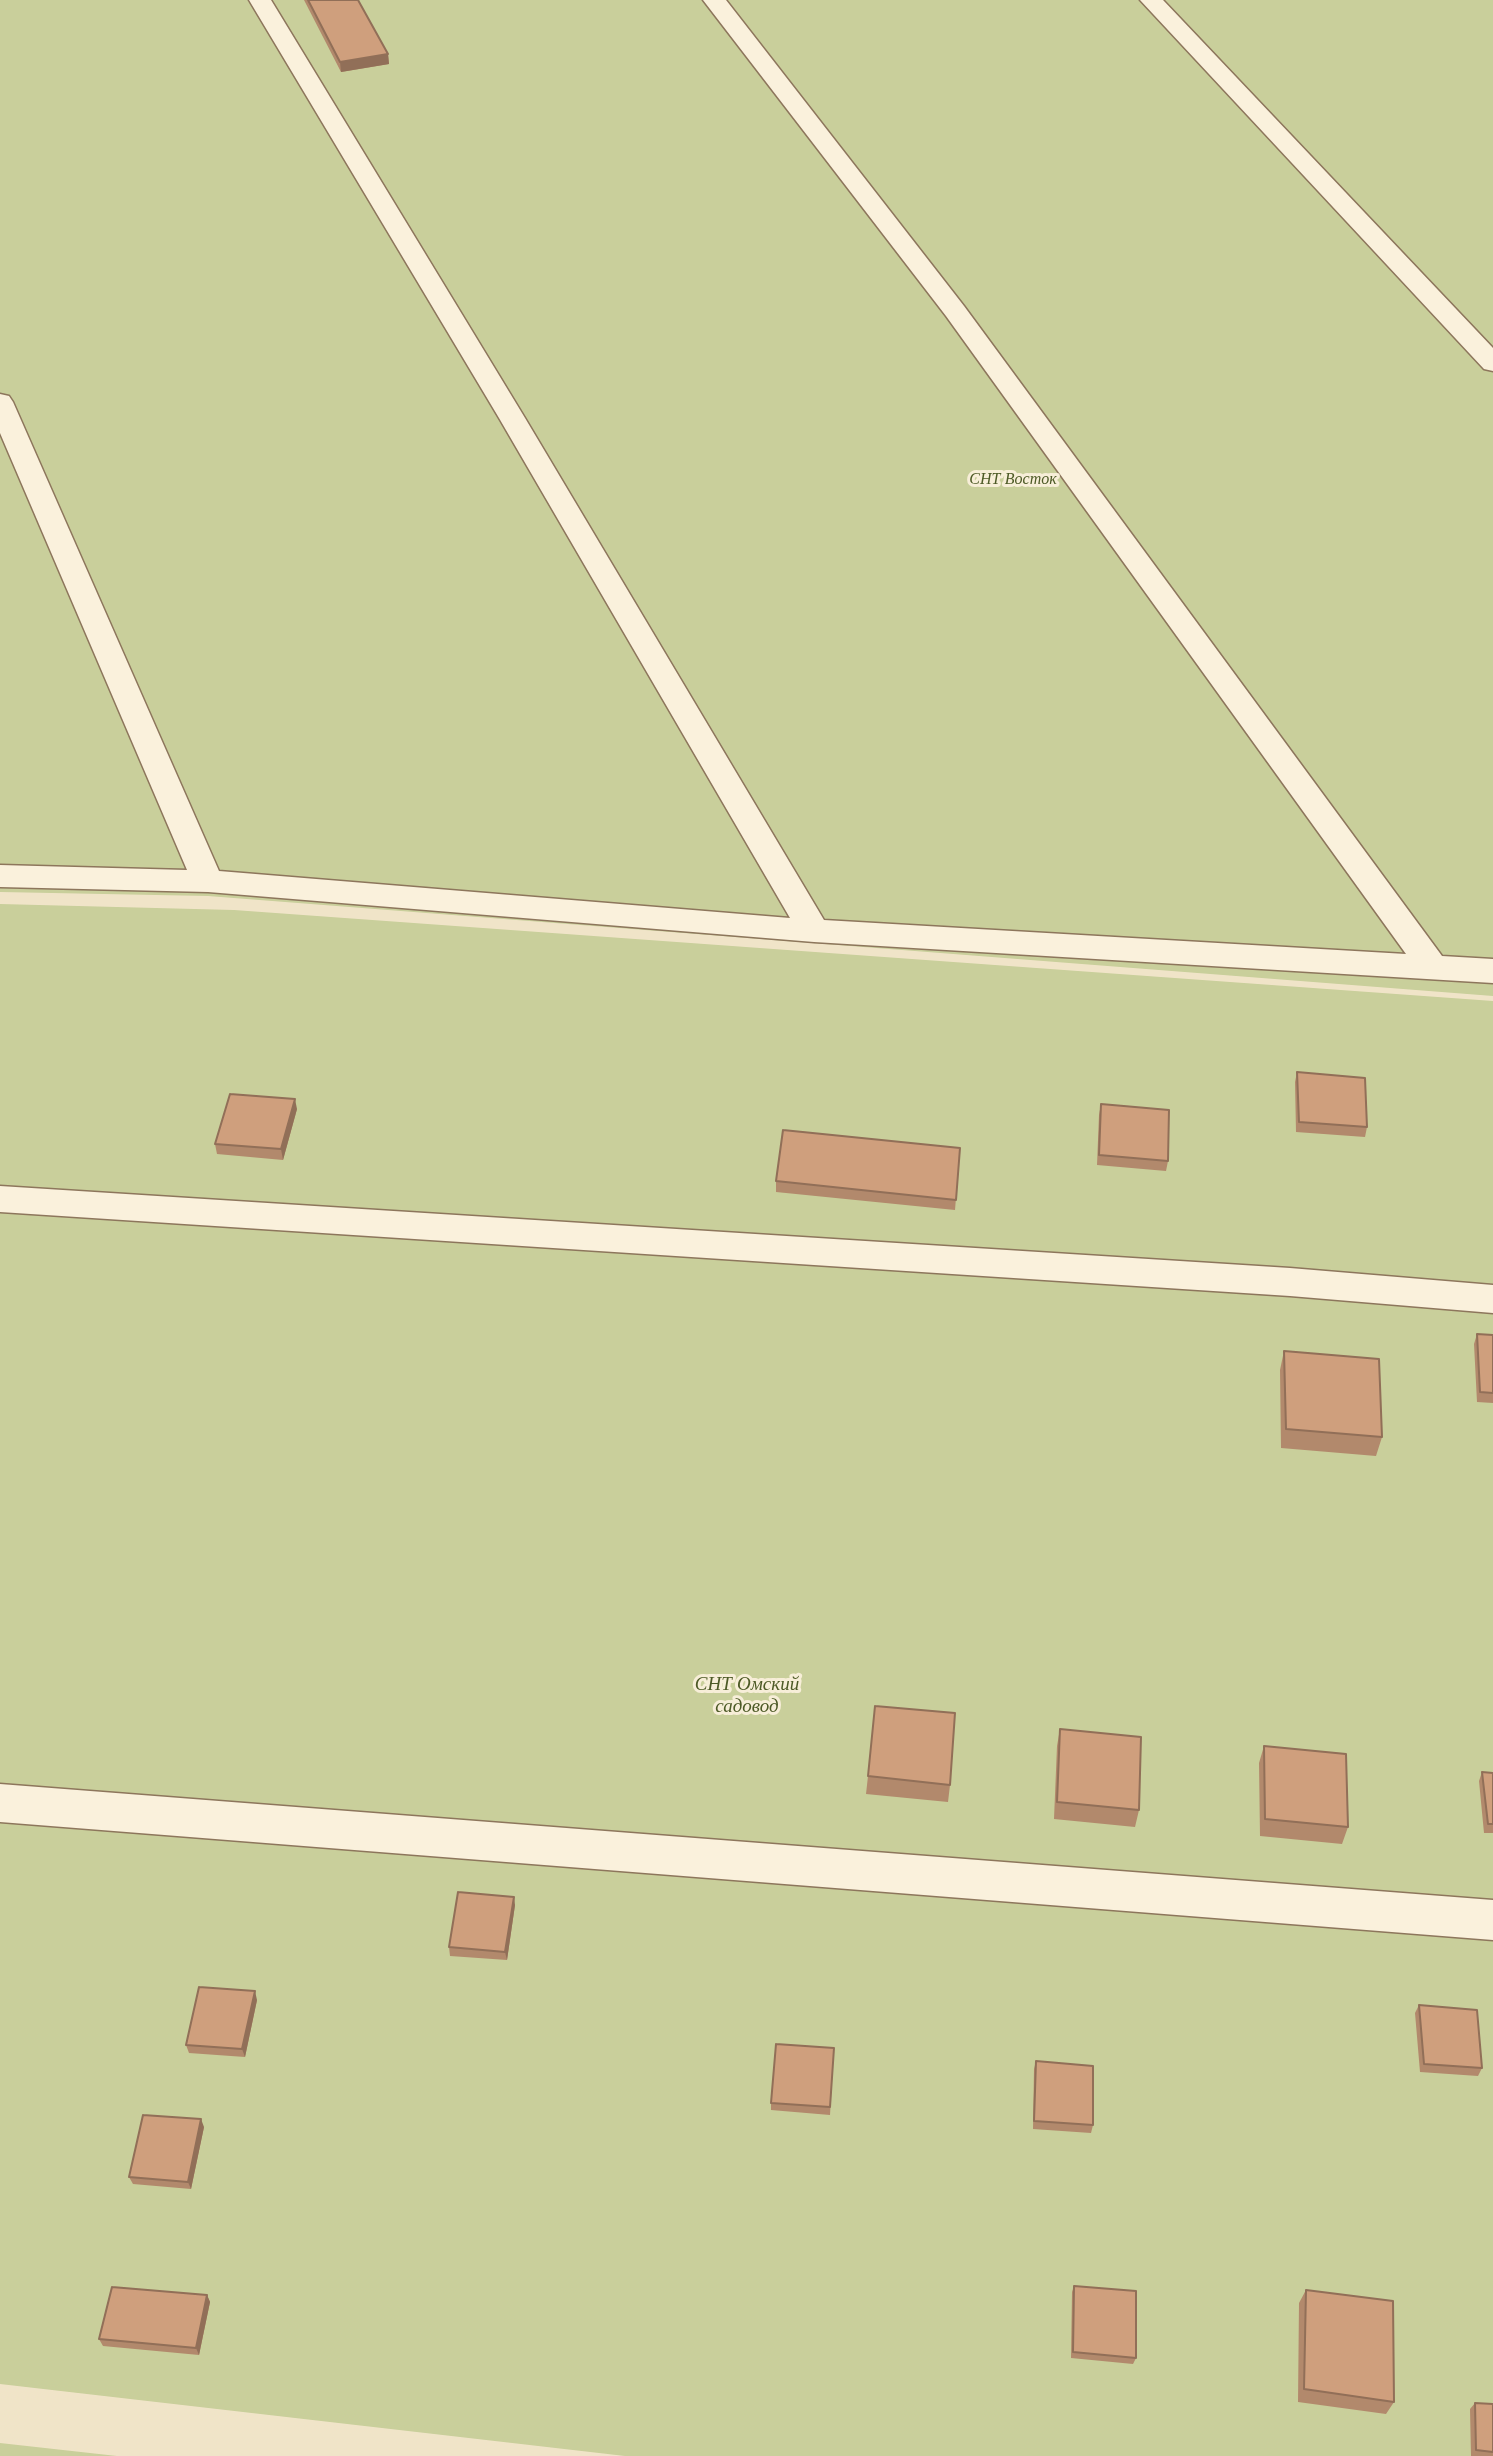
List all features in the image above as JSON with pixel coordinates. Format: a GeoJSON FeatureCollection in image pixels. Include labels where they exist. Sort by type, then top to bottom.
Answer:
{"type":"FeatureCollection","features":[{"type":"Feature","properties":{"kind":"lane"},"geometry":{"type":"LineString","coordinates":[[260,0],[512,418],[814,931]]}},
{"type":"Feature","properties":{"kind":"lane"},"geometry":{"type":"LineString","coordinates":[[714,0],[955,311],[1432,966]]}},
{"type":"Feature","properties":{"kind":"lane"},"geometry":{"type":"LineString","coordinates":[[1151,0],[1493,363]]}},
{"type":"Feature","properties":{"kind":"lane"},"geometry":{"type":"LineString","coordinates":[[0,401],[208,881]]}},
{"type":"Feature","properties":{"kind":"lane"},"geometry":{"type":"LineString","coordinates":[[0,876],[208,881],[814,931],[1493,971]]}},
{"type":"Feature","properties":{"kind":"lane"},"geometry":{"type":"LineString","coordinates":[[0,1199],[1249,1279],[1493,1299]]}},
{"type":"Feature","properties":{"kind":"lane"},"geometry":{"type":"LineString","coordinates":[[0,1803],[1493,1920]]}},
{"type":"Feature","properties":{"kind":"green space","name":"СНТ Восток"},"geometry":{"type":"Polygon","coordinates":[[[0,0],[1493,0],[1493,996],[208,896],[0,892],[0,0]]]}},
{"type":"Feature","properties":{"kind":"green space","name":"СНТ Омский садовод"},"geometry":{"type":"Polygon","coordinates":[[[0,904],[234,910],[1493,1001],[1493,2456],[625,2456],[0,2384],[0,904]]]}},
{"type":"Feature","properties":{"kind":"green space"},"geometry":{"type":"Polygon","coordinates":[[[0,2443],[117,2456],[0,2456],[0,2443]]]}},
{"type":"Feature","properties":{"kind":"building"},"geometry":{"type":"Polygon","coordinates":[[[308,0],[358,0],[388,54],[340,62],[308,0]]]}},
{"type":"Feature","properties":{"kind":"building"},"geometry":{"type":"Polygon","coordinates":[[[1297,1072],[1365,1078],[1367,1127],[1299,1122],[1297,1072]]]}},
{"type":"Feature","properties":{"kind":"building"},"geometry":{"type":"Polygon","coordinates":[[[230,1094],[295,1099],[281,1149],[215,1144],[230,1094]]]}},
{"type":"Feature","properties":{"kind":"building"},"geometry":{"type":"Polygon","coordinates":[[[1101,1104],[1169,1110],[1168,1161],[1099,1155],[1101,1104]]]}},
{"type":"Feature","properties":{"kind":"building"},"geometry":{"type":"Polygon","coordinates":[[[783,1130],[960,1148],[956,1200],[776,1181],[783,1130]]]}},
{"type":"Feature","properties":{"kind":"building"},"geometry":{"type":"Polygon","coordinates":[[[1477,1334],[1493,1335],[1493,1393],[1480,1392],[1477,1334]]]}},
{"type":"Feature","properties":{"kind":"building"},"geometry":{"type":"Polygon","coordinates":[[[1284,1351],[1379,1359],[1382,1437],[1286,1429],[1284,1351]]]}},
{"type":"Feature","properties":{"kind":"building"},"geometry":{"type":"Polygon","coordinates":[[[875,1706],[955,1713],[950,1785],[868,1776],[875,1706]]]}},
{"type":"Feature","properties":{"kind":"building"},"geometry":{"type":"Polygon","coordinates":[[[1060,1729],[1141,1737],[1139,1810],[1057,1802],[1060,1729]]]}},
{"type":"Feature","properties":{"kind":"building"},"geometry":{"type":"Polygon","coordinates":[[[1264,1746],[1346,1754],[1348,1827],[1265,1819],[1264,1746]]]}},
{"type":"Feature","properties":{"kind":"building"},"geometry":{"type":"Polygon","coordinates":[[[1482,1772],[1493,1773],[1493,1824],[1488,1824],[1482,1772]]]}},
{"type":"Feature","properties":{"kind":"building"},"geometry":{"type":"Polygon","coordinates":[[[458,1892],[514,1897],[505,1952],[449,1947],[458,1892]]]}},
{"type":"Feature","properties":{"kind":"building"},"geometry":{"type":"Polygon","coordinates":[[[199,1987],[255,1991],[242,2049],[186,2045],[199,1987]]]}},
{"type":"Feature","properties":{"kind":"building"},"geometry":{"type":"Polygon","coordinates":[[[1419,2005],[1477,2010],[1482,2068],[1424,2064],[1419,2005]]]}},
{"type":"Feature","properties":{"kind":"building"},"geometry":{"type":"Polygon","coordinates":[[[776,2044],[834,2048],[830,2107],[771,2103],[776,2044]]]}},
{"type":"Feature","properties":{"kind":"building"},"geometry":{"type":"Polygon","coordinates":[[[1036,2061],[1093,2066],[1093,2125],[1034,2121],[1036,2061]]]}},
{"type":"Feature","properties":{"kind":"building"},"geometry":{"type":"Polygon","coordinates":[[[143,2115],[201,2119],[188,2182],[129,2177],[143,2115]]]}},
{"type":"Feature","properties":{"kind":"building"},"geometry":{"type":"Polygon","coordinates":[[[1074,2286],[1136,2291],[1136,2358],[1073,2352],[1074,2286]]]}},
{"type":"Feature","properties":{"kind":"building"},"geometry":{"type":"Polygon","coordinates":[[[112,2287],[207,2295],[196,2348],[99,2339],[112,2287]]]}},
{"type":"Feature","properties":{"kind":"building"},"geometry":{"type":"Polygon","coordinates":[[[1306,2290],[1393,2301],[1394,2402],[1304,2389],[1306,2290]]]}},
{"type":"Feature","properties":{"kind":"building"},"geometry":{"type":"Polygon","coordinates":[[[1475,2403],[1493,2404],[1493,2452],[1476,2450],[1475,2403]]]}}]}
